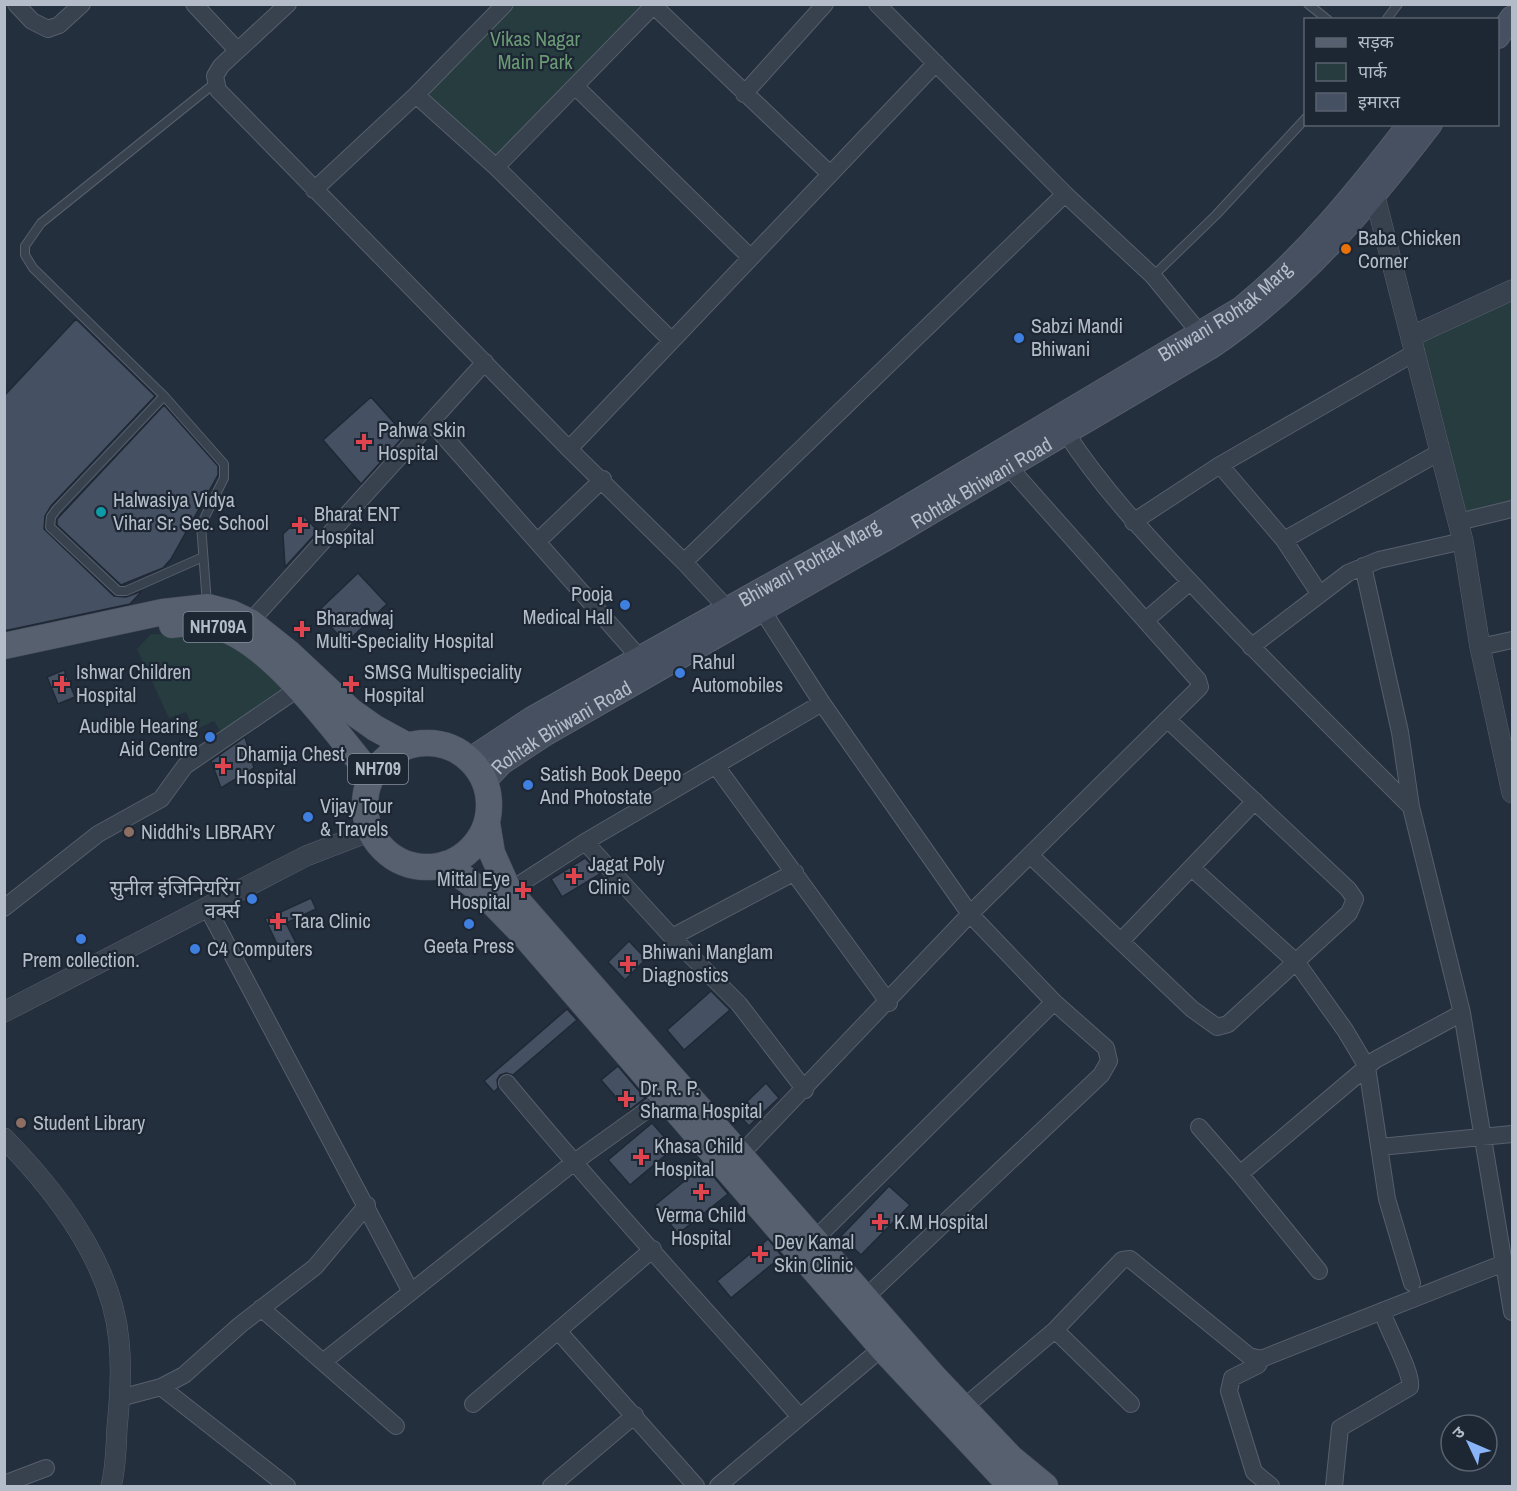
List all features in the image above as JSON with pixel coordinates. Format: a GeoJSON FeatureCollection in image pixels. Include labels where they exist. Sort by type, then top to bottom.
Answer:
{"type":"FeatureCollection","features":[{"type":"Feature","properties":{"kind":"main road"},"geometry":{"type":"LineString","coordinates":[[1494,18],[1504,4]]}},
{"type":"Feature","properties":{"kind":"main road"},"geometry":{"type":"LineString","coordinates":[[1499,34],[1512,17]]}},
{"type":"Feature","properties":{"kind":"main road","name":"Bhiwani Rohtak Marg"},"geometry":{"type":"LineString","coordinates":[[470,759],[532,718],[647,666],[734,616],[873,527],[1206,340],[1280,276],[1370,188],[1409,126]]}},
{"type":"Feature","properties":{"kind":"main road"},"geometry":{"type":"LineString","coordinates":[[1370,188],[1429,126]]}},
{"type":"Feature","properties":{"kind":"main road","name":"Rohtak Bhiwani Road"},"geometry":{"type":"LineString","coordinates":[[734,616],[762,610],[1009,467],[1066,433],[1206,340]]}},
{"type":"Feature","properties":{"kind":"main road","name":"NH709A"},"geometry":{"type":"LineString","coordinates":[[4,646],[163,612],[208,608],[250,622],[289,653],[351,711],[375,728],[408,746]]}},
{"type":"Feature","properties":{"kind":"main road","name":"NH709A"},"geometry":{"type":"LineString","coordinates":[[4,660],[159,626],[183,624],[217,627],[243,639],[298,688],[372,776]]}},
{"type":"Feature","properties":{"kind":"main road","name":"Rohtak Bhiwani Road"},"geometry":{"type":"LineString","coordinates":[[485,781],[502,763],[647,666]]}},
{"type":"Feature","properties":{"kind":"main road","name":"NH709"},"geometry":{"type":"LineString","coordinates":[[371,831],[366,813],[366,794],[372,776],[393,753],[408,746],[424,743],[441,744],[457,750],[470,759],[485,781],[490,806],[487,823]]}},
{"type":"Feature","properties":{"kind":"main road"},"geometry":{"type":"LineString","coordinates":[[371,831],[380,846],[402,861],[428,867],[446,864],[464,855],[478,841],[487,823]]}},
{"type":"Feature","properties":{"kind":"main road"},"geometry":{"type":"LineString","coordinates":[[487,823],[492,853],[509,891],[740,1155],[882,1348],[1011,1486]]}},
{"type":"Feature","properties":{"kind":"main road"},"geometry":{"type":"LineString","coordinates":[[446,864],[482,892],[523,934],[665,1097],[807,1247],[866,1297],[963,1408],[1011,1458],[1045,1486]]}},
{"type":"Feature","properties":{"kind":"street"},"geometry":{"type":"LineString","coordinates":[[16,4],[32,21],[48,29],[59,25],[82,4]]}},
{"type":"Feature","properties":{"kind":"street"},"geometry":{"type":"LineString","coordinates":[[194,4],[237,50]]}},
{"type":"Feature","properties":{"kind":"street"},"geometry":{"type":"LineString","coordinates":[[288,4],[217,71],[214,83],[223,97],[569,449],[603,479],[734,616]]}},
{"type":"Feature","properties":{"kind":"street"},"geometry":{"type":"LineString","coordinates":[[314,190],[416,94],[505,4]]}},
{"type":"Feature","properties":{"kind":"street"},"geometry":{"type":"LineString","coordinates":[[744,94],[825,4]]}},
{"type":"Feature","properties":{"kind":"street"},"geometry":{"type":"LineString","coordinates":[[877,4],[1065,194],[1154,276],[1206,340]]}},
{"type":"Feature","properties":{"kind":"street"},"geometry":{"type":"LineString","coordinates":[[496,167],[653,5],[829,173]]}},
{"type":"Feature","properties":{"kind":"street"},"geometry":{"type":"LineString","coordinates":[[569,449],[936,63]]}},
{"type":"Feature","properties":{"kind":"street"},"geometry":{"type":"LineString","coordinates":[[575,86],[750,257]]}},
{"type":"Feature","properties":{"kind":"street"},"geometry":{"type":"LineString","coordinates":[[416,94],[496,167],[672,340]]}},
{"type":"Feature","properties":{"kind":"street"},"geometry":{"type":"LineString","coordinates":[[1370,188],[1414,344],[1461,532],[1480,647],[1507,744],[1512,793]]}},
{"type":"Feature","properties":{"kind":"street"},"geometry":{"type":"LineString","coordinates":[[684,562],[1065,194]]}},
{"type":"Feature","properties":{"kind":"street"},"geometry":{"type":"LineString","coordinates":[[1133,522],[1414,344],[1512,290]]}},
{"type":"Feature","properties":{"kind":"street"},"geometry":{"type":"LineString","coordinates":[[250,622],[485,362]]}},
{"type":"Feature","properties":{"kind":"street"},"geometry":{"type":"LineString","coordinates":[[432,423],[647,666]]}},
{"type":"Feature","properties":{"kind":"street"},"geometry":{"type":"LineString","coordinates":[[1066,433],[1101,484],[1133,522],[1251,647],[1411,807]]}},
{"type":"Feature","properties":{"kind":"street"},"geometry":{"type":"LineString","coordinates":[[1284,540],[1440,452]]}},
{"type":"Feature","properties":{"kind":"street"},"geometry":{"type":"LineString","coordinates":[[1220,465],[1284,540],[1319,593]]}},
{"type":"Feature","properties":{"kind":"street"},"geometry":{"type":"LineString","coordinates":[[740,1155],[889,1003],[970,914],[1196,694],[1200,685],[1146,620],[1009,467]]}},
{"type":"Feature","properties":{"kind":"street"},"geometry":{"type":"LineString","coordinates":[[537,542],[603,479]]}},
{"type":"Feature","properties":{"kind":"street"},"geometry":{"type":"LineString","coordinates":[[1251,647],[1319,593],[1363,566],[1461,532],[1512,509]]}},
{"type":"Feature","properties":{"kind":"street"},"geometry":{"type":"LineString","coordinates":[[1363,566],[1400,732],[1411,807],[1462,1012],[1481,1138],[1512,1312]]}},
{"type":"Feature","properties":{"kind":"street"},"geometry":{"type":"LineString","coordinates":[[1146,620],[1190,582]]}},
{"type":"Feature","properties":{"kind":"street"},"geometry":{"type":"LineString","coordinates":[[762,610],[822,703],[970,914],[1054,1002],[1101,1041],[1109,1056],[1108,1066],[866,1297]]}},
{"type":"Feature","properties":{"kind":"street"},"geometry":{"type":"LineString","coordinates":[[1480,647],[1512,640]]}},
{"type":"Feature","properties":{"kind":"street"},"geometry":{"type":"LineString","coordinates":[[4,908],[98,834],[161,799],[185,766],[298,688]]}},
{"type":"Feature","properties":{"kind":"street"},"geometry":{"type":"LineString","coordinates":[[509,891],[585,842],[822,703]]}},
{"type":"Feature","properties":{"kind":"street"},"geometry":{"type":"LineString","coordinates":[[1031,856],[1192,1009],[1217,1027],[1228,1024],[1349,913],[1355,899],[1256,801],[1168,720]]}},
{"type":"Feature","properties":{"kind":"street"},"geometry":{"type":"LineString","coordinates":[[716,766],[889,1003]]}},
{"type":"Feature","properties":{"kind":"street"},"geometry":{"type":"LineString","coordinates":[[1122,940],[1193,869],[1256,801]]}},
{"type":"Feature","properties":{"kind":"street"},"geometry":{"type":"LineString","coordinates":[[4,1012],[306,856],[371,831]]}},
{"type":"Feature","properties":{"kind":"street"},"geometry":{"type":"LineString","coordinates":[[585,842],[672,937],[739,1004],[805,1090]]}},
{"type":"Feature","properties":{"kind":"street"},"geometry":{"type":"LineString","coordinates":[[1193,869],[1297,963],[1345,1030],[1367,1067],[1387,1199],[1412,1283]]}},
{"type":"Feature","properties":{"kind":"street"},"geometry":{"type":"LineString","coordinates":[[672,937],[795,872]]}},
{"type":"Feature","properties":{"kind":"street"},"geometry":{"type":"LineString","coordinates":[[207,907],[367,1205],[411,1292]]}},
{"type":"Feature","properties":{"kind":"street"},"geometry":{"type":"LineString","coordinates":[[807,1247],[1054,1002]]}},
{"type":"Feature","properties":{"kind":"street"},"geometry":{"type":"LineString","coordinates":[[1240,1174],[1384,1054],[1462,1012]]}},
{"type":"Feature","properties":{"kind":"street"},"geometry":{"type":"LineString","coordinates":[[507,1083],[573,1163],[653,1249],[800,1417]]}},
{"type":"Feature","properties":{"kind":"street"},"geometry":{"type":"LineString","coordinates":[[323,1362],[573,1163],[665,1097]]}},
{"type":"Feature","properties":{"kind":"street"},"geometry":{"type":"LineString","coordinates":[[1199,1127],[1319,1271]]}},
{"type":"Feature","properties":{"kind":"street"},"geometry":{"type":"LineString","coordinates":[[1380,1147],[1512,1134]]}},
{"type":"Feature","properties":{"kind":"street"},"geometry":{"type":"LineString","coordinates":[[4,1138],[58,1201],[96,1264],[111,1302],[119,1340],[120,1398],[115,1485]]}},
{"type":"Feature","properties":{"kind":"street"},"geometry":{"type":"LineString","coordinates":[[120,1398],[161,1387],[184,1375],[261,1308],[315,1267],[367,1205]]}},
{"type":"Feature","properties":{"kind":"street"},"geometry":{"type":"LineString","coordinates":[[473,1404],[653,1249]]}},
{"type":"Feature","properties":{"kind":"street"},"geometry":{"type":"LineString","coordinates":[[963,1408],[1055,1330],[1117,1263],[1130,1259],[1249,1356],[1261,1359],[1504,1263]]}},
{"type":"Feature","properties":{"kind":"street"},"geometry":{"type":"LineString","coordinates":[[261,1308],[396,1426]]}},
{"type":"Feature","properties":{"kind":"street"},"geometry":{"type":"LineString","coordinates":[[1334,1486],[1340,1428],[1410,1387],[1409,1374],[1388,1330],[1382,1311]]}},
{"type":"Feature","properties":{"kind":"street"},"geometry":{"type":"LineString","coordinates":[[1055,1330],[1131,1404]]}},
{"type":"Feature","properties":{"kind":"street"},"geometry":{"type":"LineString","coordinates":[[559,1332],[696,1486]]}},
{"type":"Feature","properties":{"kind":"street"},"geometry":{"type":"LineString","coordinates":[[718,1486],[882,1348]]}},
{"type":"Feature","properties":{"kind":"street"},"geometry":{"type":"LineString","coordinates":[[1261,1359],[1258,1365],[1232,1378],[1228,1384],[1252,1468],[1256,1476],[1272,1486]]}},
{"type":"Feature","properties":{"kind":"street"},"geometry":{"type":"LineString","coordinates":[[161,1387],[287,1486]]}},
{"type":"Feature","properties":{"kind":"street"},"geometry":{"type":"LineString","coordinates":[[551,1486],[635,1415]]}},
{"type":"Feature","properties":{"kind":"street"},"geometry":{"type":"LineString","coordinates":[[4,1484],[46,1468]]}},
{"type":"Feature","properties":{"kind":"lane"},"geometry":{"type":"LineString","coordinates":[[1308,4],[1326,18]]}},
{"type":"Feature","properties":{"kind":"lane"},"geometry":{"type":"LineString","coordinates":[[1388,18],[1398,4]]}},
{"type":"Feature","properties":{"kind":"lane"},"geometry":{"type":"LineString","coordinates":[[208,608],[201,525],[224,478],[224,464],[164,396],[33,268],[25,255],[25,246],[40,223],[214,83]]}},
{"type":"Feature","properties":{"kind":"lane"},"geometry":{"type":"LineString","coordinates":[[1154,276],[1216,215],[1304,119]]}},
{"type":"Feature","properties":{"kind":"lane"},"geometry":{"type":"LineString","coordinates":[[164,396],[56,510],[51,517],[50,527],[118,591],[126,591],[203,557]]}},
{"type":"Feature","properties":{"kind":"green space","name":"Vikas Nagar Main Park"},"geometry":{"type":"Polygon","coordinates":[[[641,4],[643,7],[496,156],[427,94],[516,5],[641,4]]]}},
{"type":"Feature","properties":{"kind":"green space"},"geometry":{"type":"Polygon","coordinates":[[[1512,301],[1512,502],[1463,513],[1418,340],[1512,301]]]}},
{"type":"Feature","properties":{"kind":"green space"},"geometry":{"type":"Polygon","coordinates":[[[151,634],[207,636],[238,648],[283,689],[222,734],[214,721],[195,730],[186,712],[169,718],[137,649],[151,634]]]}},
{"type":"Feature","properties":{"kind":"building"},"geometry":{"type":"Polygon","coordinates":[[[76,319],[155,396],[51,506],[45,516],[44,529],[114,596],[126,597],[142,591],[130,604],[4,631],[4,396],[76,319]]]}},
{"type":"Feature","properties":{"kind":"building"},"geometry":{"type":"Polygon","coordinates":[[[371,397],[405,435],[361,484],[323,440],[371,397]]]}},
{"type":"Feature","properties":{"kind":"building"},"geometry":{"type":"Polygon","coordinates":[[[164,405],[218,466],[218,475],[171,559],[163,568],[121,585],[57,525],[57,519],[164,405]]]}},
{"type":"Feature","properties":{"kind":"building"},"geometry":{"type":"Polygon","coordinates":[[[303,515],[318,531],[285,567],[283,534],[303,515]]]}},
{"type":"Feature","properties":{"kind":"building"},"geometry":{"type":"Polygon","coordinates":[[[358,573],[387,604],[346,643],[317,612],[358,573]]]}},
{"type":"Feature","properties":{"kind":"building"},"geometry":{"type":"Polygon","coordinates":[[[64,670],[75,697],[58,704],[47,677],[64,670]]]}},
{"type":"Feature","properties":{"kind":"building"},"geometry":{"type":"Polygon","coordinates":[[[245,737],[254,768],[221,788],[211,761],[245,737]]]}},
{"type":"Feature","properties":{"kind":"building"},"geometry":{"type":"Polygon","coordinates":[[[585,858],[600,874],[562,897],[551,879],[585,858]]]}},
{"type":"Feature","properties":{"kind":"building"},"geometry":{"type":"Polygon","coordinates":[[[311,898],[316,909],[286,923],[296,943],[280,950],[265,919],[311,898]]]}},
{"type":"Feature","properties":{"kind":"building"},"geometry":{"type":"Polygon","coordinates":[[[629,941],[646,959],[625,980],[608,962],[629,941]]]}},
{"type":"Feature","properties":{"kind":"building"},"geometry":{"type":"Polygon","coordinates":[[[711,991],[730,1010],[684,1050],[667,1030],[711,991]]]}},
{"type":"Feature","properties":{"kind":"building"},"geometry":{"type":"Polygon","coordinates":[[[567,1009],[577,1020],[513,1075],[506,1073],[500,1075],[497,1080],[498,1088],[494,1092],[484,1081],[567,1009]]]}},
{"type":"Feature","properties":{"kind":"building"},"geometry":{"type":"Polygon","coordinates":[[[618,1066],[645,1098],[628,1111],[601,1080],[618,1066]]]}},
{"type":"Feature","properties":{"kind":"building"},"geometry":{"type":"Polygon","coordinates":[[[766,1083],[779,1098],[749,1126],[736,1112],[766,1083]]]}},
{"type":"Feature","properties":{"kind":"building"},"geometry":{"type":"Polygon","coordinates":[[[652,1123],[674,1148],[630,1185],[608,1160],[652,1123]]]}},
{"type":"Feature","properties":{"kind":"building"},"geometry":{"type":"Polygon","coordinates":[[[704,1165],[728,1194],[678,1234],[655,1205],[704,1165]]]}},
{"type":"Feature","properties":{"kind":"building"},"geometry":{"type":"Polygon","coordinates":[[[889,1186],[910,1205],[861,1255],[841,1236],[889,1186]]]}},
{"type":"Feature","properties":{"kind":"building"},"geometry":{"type":"Polygon","coordinates":[[[768,1239],[782,1256],[731,1298],[717,1281],[768,1239]]]}},
{"type":"Feature","properties":{"kind":"place","name":"Baba Chicken Corner"},"geometry":{"type":"Point","coordinates":[1346,249]}},
{"type":"Feature","properties":{"kind":"place","name":"Sabzi Mandi Bhiwani"},"geometry":{"type":"Point","coordinates":[1019,338]}},
{"type":"Feature","properties":{"kind":"place","name":"Pahwa Skin Hospital"},"geometry":{"type":"Point","coordinates":[364,442]}},
{"type":"Feature","properties":{"kind":"place","name":"Halwasiya Vidya Vihar Sr. Sec. School"},"geometry":{"type":"Point","coordinates":[101,512]}},
{"type":"Feature","properties":{"kind":"place","name":"Bharat ENT Hospital"},"geometry":{"type":"Point","coordinates":[300,525]}},
{"type":"Feature","properties":{"kind":"place","name":"Pooja Medical Hall"},"geometry":{"type":"Point","coordinates":[625,605]}},
{"type":"Feature","properties":{"kind":"place","name":"Bharadwaj Multi-Speciality Hospital"},"geometry":{"type":"Point","coordinates":[302,629]}},
{"type":"Feature","properties":{"kind":"place","name":"Rahul Automobiles"},"geometry":{"type":"Point","coordinates":[680,673]}},
{"type":"Feature","properties":{"kind":"place","name":"Ishwar Children Hospital"},"geometry":{"type":"Point","coordinates":[62,684]}},
{"type":"Feature","properties":{"kind":"place","name":"SMSG Multispeciality Hospital"},"geometry":{"type":"Point","coordinates":[351,684]}},
{"type":"Feature","properties":{"kind":"place","name":"Audible Hearing Aid Centre"},"geometry":{"type":"Point","coordinates":[210,737]}},
{"type":"Feature","properties":{"kind":"place","name":"Dhamija Chest Hospital"},"geometry":{"type":"Point","coordinates":[223,766]}},
{"type":"Feature","properties":{"kind":"place","name":"Satish Book Deepo And Photostate"},"geometry":{"type":"Point","coordinates":[528,785]}},
{"type":"Feature","properties":{"kind":"place","name":"Vijay Tour & Travels"},"geometry":{"type":"Point","coordinates":[308,817]}},
{"type":"Feature","properties":{"kind":"place","name":"Niddhi's LIBRARY"},"geometry":{"type":"Point","coordinates":[129,832]}},
{"type":"Feature","properties":{"kind":"place","name":"Jagat Poly Clinic"},"geometry":{"type":"Point","coordinates":[574,876]}},
{"type":"Feature","properties":{"kind":"place","name":"Mittal Eye Hospital"},"geometry":{"type":"Point","coordinates":[523,890]}},
{"type":"Feature","properties":{"kind":"place","name":"सुनील इंजिनियरिंग वर्क्स"},"geometry":{"type":"Point","coordinates":[252,899]}},
{"type":"Feature","properties":{"kind":"place","name":"Tara Clinic"},"geometry":{"type":"Point","coordinates":[278,921]}},
{"type":"Feature","properties":{"kind":"place","name":"Geeta Press"},"geometry":{"type":"Point","coordinates":[469,924]}},
{"type":"Feature","properties":{"kind":"place","name":"Prem collection."},"geometry":{"type":"Point","coordinates":[81,939]}},
{"type":"Feature","properties":{"kind":"place","name":"C4 Computers"},"geometry":{"type":"Point","coordinates":[195,949]}},
{"type":"Feature","properties":{"kind":"place","name":"Bhiwani Manglam Diagnostics"},"geometry":{"type":"Point","coordinates":[628,964]}},
{"type":"Feature","properties":{"kind":"place","name":"Dr. R. P. Sharma Hospital"},"geometry":{"type":"Point","coordinates":[626,1099]}},
{"type":"Feature","properties":{"kind":"place","name":"Student Library"},"geometry":{"type":"Point","coordinates":[21,1123]}},
{"type":"Feature","properties":{"kind":"place","name":"Khasa Child Hospital"},"geometry":{"type":"Point","coordinates":[641,1157]}},
{"type":"Feature","properties":{"kind":"place","name":"Verma Child Hospital"},"geometry":{"type":"Point","coordinates":[701,1192]}},
{"type":"Feature","properties":{"kind":"place","name":"K.M Hospital"},"geometry":{"type":"Point","coordinates":[880,1222]}},
{"type":"Feature","properties":{"kind":"place","name":"Dev Kamal Skin Clinic"},"geometry":{"type":"Point","coordinates":[760,1254]}}]}
